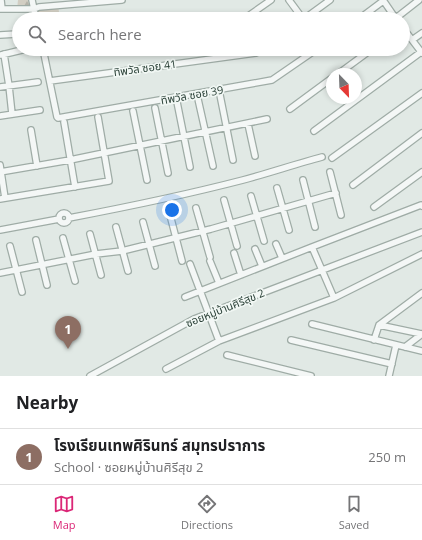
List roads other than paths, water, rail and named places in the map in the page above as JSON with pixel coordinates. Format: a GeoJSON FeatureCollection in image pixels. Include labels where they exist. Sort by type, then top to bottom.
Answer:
{"type":"FeatureCollection","features":[{"type":"Feature","properties":{"kind":"street"},"geometry":{"type":"LineString","coordinates":[[1,0],[1,9],[34,9],[39,7],[122,0]]}},
{"type":"Feature","properties":{"kind":"street"},"geometry":{"type":"LineString","coordinates":[[32,0],[35,12]]}},
{"type":"Feature","properties":{"kind":"street"},"geometry":{"type":"LineString","coordinates":[[254,12],[271,0]]}},
{"type":"Feature","properties":{"kind":"street"},"geometry":{"type":"LineString","coordinates":[[289,0],[298,12]]}},
{"type":"Feature","properties":{"kind":"street"},"geometry":{"type":"LineString","coordinates":[[314,12],[330,0]]}},
{"type":"Feature","properties":{"kind":"street"},"geometry":{"type":"LineString","coordinates":[[404,12],[420,0]]}},
{"type":"Feature","properties":{"kind":"street"},"geometry":{"type":"LineString","coordinates":[[368,12],[383,1],[391,12]]}},
{"type":"Feature","properties":{"kind":"street"},"geometry":{"type":"LineString","coordinates":[[412,40],[422,33]]}},
{"type":"Feature","properties":{"kind":"street"},"geometry":{"type":"LineString","coordinates":[[0,35],[12,34]]}},
{"type":"Feature","properties":{"kind":"street"},"geometry":{"type":"LineString","coordinates":[[314,131],[422,53],[410,37]]}},
{"type":"Feature","properties":{"kind":"street"},"geometry":{"type":"LineString","coordinates":[[12,52],[2,54],[9,86],[12,114]]}},
{"type":"Feature","properties":{"kind":"street"},"geometry":{"type":"LineString","coordinates":[[45,56],[50,81]]}},
{"type":"Feature","properties":{"kind":"street","name":"ทิพวัล ซอย 41"},"geometry":{"type":"LineString","coordinates":[[50,81],[234,56]]}},
{"type":"Feature","properties":{"kind":"street","name":"ทิพวัล ซอย 39"},"geometry":{"type":"LineString","coordinates":[[50,81],[58,118],[63,118],[272,80],[307,56]]}},
{"type":"Feature","properties":{"kind":"street"},"geometry":{"type":"LineString","coordinates":[[346,68],[362,56]]}},
{"type":"Feature","properties":{"kind":"street"},"geometry":{"type":"LineString","coordinates":[[0,87],[38,82]]}},
{"type":"Feature","properties":{"kind":"street"},"geometry":{"type":"LineString","coordinates":[[290,109],[326,82]]}},
{"type":"Feature","properties":{"kind":"street"},"geometry":{"type":"LineString","coordinates":[[332,158],[422,93]]}},
{"type":"Feature","properties":{"kind":"street"},"geometry":{"type":"LineString","coordinates":[[220,95],[233,160]]}},
{"type":"Feature","properties":{"kind":"street"},"geometry":{"type":"LineString","coordinates":[[198,100],[213,166]]}},
{"type":"Feature","properties":{"kind":"street"},"geometry":{"type":"LineString","coordinates":[[177,102],[190,167]]}},
{"type":"Feature","properties":{"kind":"street"},"geometry":{"type":"LineString","coordinates":[[155,108],[168,173]]}},
{"type":"Feature","properties":{"kind":"street"},"geometry":{"type":"LineString","coordinates":[[0,116],[40,110]]}},
{"type":"Feature","properties":{"kind":"street"},"geometry":{"type":"LineString","coordinates":[[133,111],[148,180]]}},
{"type":"Feature","properties":{"kind":"street"},"geometry":{"type":"LineString","coordinates":[[0,165],[3,199],[109,181],[98,117]]}},
{"type":"Feature","properties":{"kind":"street"},"geometry":{"type":"LineString","coordinates":[[1,172],[70,160],[267,119]]}},
{"type":"Feature","properties":{"kind":"street"},"geometry":{"type":"LineString","coordinates":[[64,122],[75,187]]}},
{"type":"Feature","properties":{"kind":"street"},"geometry":{"type":"LineString","coordinates":[[248,124],[255,156]]}},
{"type":"Feature","properties":{"kind":"street"},"geometry":{"type":"LineString","coordinates":[[30,130],[37,166]]}},
{"type":"Feature","properties":{"kind":"street"},"geometry":{"type":"LineString","coordinates":[[353,185],[422,133]]}},
{"type":"Feature","properties":{"kind":"street"},"geometry":{"type":"LineString","coordinates":[[0,230],[59,219],[59,216],[63,213],[68,215],[69,218],[214,187],[322,156]]}},
{"type":"Feature","properties":{"kind":"street"},"geometry":{"type":"LineString","coordinates":[[330,172],[342,215]]}},
{"type":"Feature","properties":{"kind":"street"},"geometry":{"type":"LineString","coordinates":[[374,207],[422,172]]}},
{"type":"Feature","properties":{"kind":"street"},"geometry":{"type":"LineString","coordinates":[[303,180],[315,227]]}},
{"type":"Feature","properties":{"kind":"street"},"geometry":{"type":"LineString","coordinates":[[277,188],[289,230]]}},
{"type":"Feature","properties":{"kind":"street"},"geometry":{"type":"LineString","coordinates":[[0,274],[42,264],[96,254],[122,251],[176,238],[231,224],[336,193]]}},
{"type":"Feature","properties":{"kind":"street"},"geometry":{"type":"LineString","coordinates":[[251,196],[264,241]]}},
{"type":"Feature","properties":{"kind":"street"},"geometry":{"type":"LineString","coordinates":[[224,200],[237,246]]}},
{"type":"Feature","properties":{"kind":"street"},"geometry":{"type":"LineString","coordinates":[[185,297],[312,246],[421,205],[422,206]]}},
{"type":"Feature","properties":{"kind":"street"},"geometry":{"type":"LineString","coordinates":[[196,208],[210,259],[219,284]]}},
{"type":"Feature","properties":{"kind":"street"},"geometry":{"type":"LineString","coordinates":[[170,215],[182,261]]}},
{"type":"Feature","properties":{"kind":"street"},"geometry":{"type":"LineString","coordinates":[[143,222],[155,266]]}},
{"type":"Feature","properties":{"kind":"street"},"geometry":{"type":"LineString","coordinates":[[116,227],[128,271]]}},
{"type":"Feature","properties":{"kind":"street","name":"ซอยหมู่บ้านศิรีสุข 2"},"geometry":{"type":"LineString","coordinates":[[90,376],[194,319],[422,232]]}},
{"type":"Feature","properties":{"kind":"street"},"geometry":{"type":"LineString","coordinates":[[90,234],[101,275]]}},
{"type":"Feature","properties":{"kind":"street"},"geometry":{"type":"LineString","coordinates":[[63,238],[74,281]]}},
{"type":"Feature","properties":{"kind":"street"},"geometry":{"type":"LineString","coordinates":[[36,240],[46,285]]}},
{"type":"Feature","properties":{"kind":"street"},"geometry":{"type":"LineString","coordinates":[[276,244],[282,258]]}},
{"type":"Feature","properties":{"kind":"street"},"geometry":{"type":"LineString","coordinates":[[10,246],[22,292]]}},
{"type":"Feature","properties":{"kind":"street"},"geometry":{"type":"LineString","coordinates":[[312,246],[334,298]]}},
{"type":"Feature","properties":{"kind":"street"},"geometry":{"type":"LineString","coordinates":[[255,249],[262,266]]}},
{"type":"Feature","properties":{"kind":"street"},"geometry":{"type":"LineString","coordinates":[[234,253],[241,275]]}},
{"type":"Feature","properties":{"kind":"street"},"geometry":{"type":"LineString","coordinates":[[166,369],[219,341],[334,298],[422,254]]}},
{"type":"Feature","properties":{"kind":"street"},"geometry":{"type":"LineString","coordinates":[[190,264],[219,341]]}},
{"type":"Feature","properties":{"kind":"street"},"geometry":{"type":"LineString","coordinates":[[374,340],[379,324],[422,293]]}},
{"type":"Feature","properties":{"kind":"street"},"geometry":{"type":"LineString","coordinates":[[312,324],[422,351]]}},
{"type":"Feature","properties":{"kind":"street"},"geometry":{"type":"LineString","coordinates":[[379,324],[422,334]]}},
{"type":"Feature","properties":{"kind":"street"},"geometry":{"type":"LineString","coordinates":[[405,347],[422,334]]}},
{"type":"Feature","properties":{"kind":"street"},"geometry":{"type":"LineString","coordinates":[[291,340],[392,364]]}},
{"type":"Feature","properties":{"kind":"street"},"geometry":{"type":"LineString","coordinates":[[389,376],[396,345]]}},
{"type":"Feature","properties":{"kind":"street"},"geometry":{"type":"LineString","coordinates":[[227,355],[311,376]]}},
{"type":"Feature","properties":{"kind":"place","name":"โรงเรียนเทพศิรินทร์ สมุทรปราการ"},"geometry":{"type":"Point","coordinates":[68,349]}}]}
